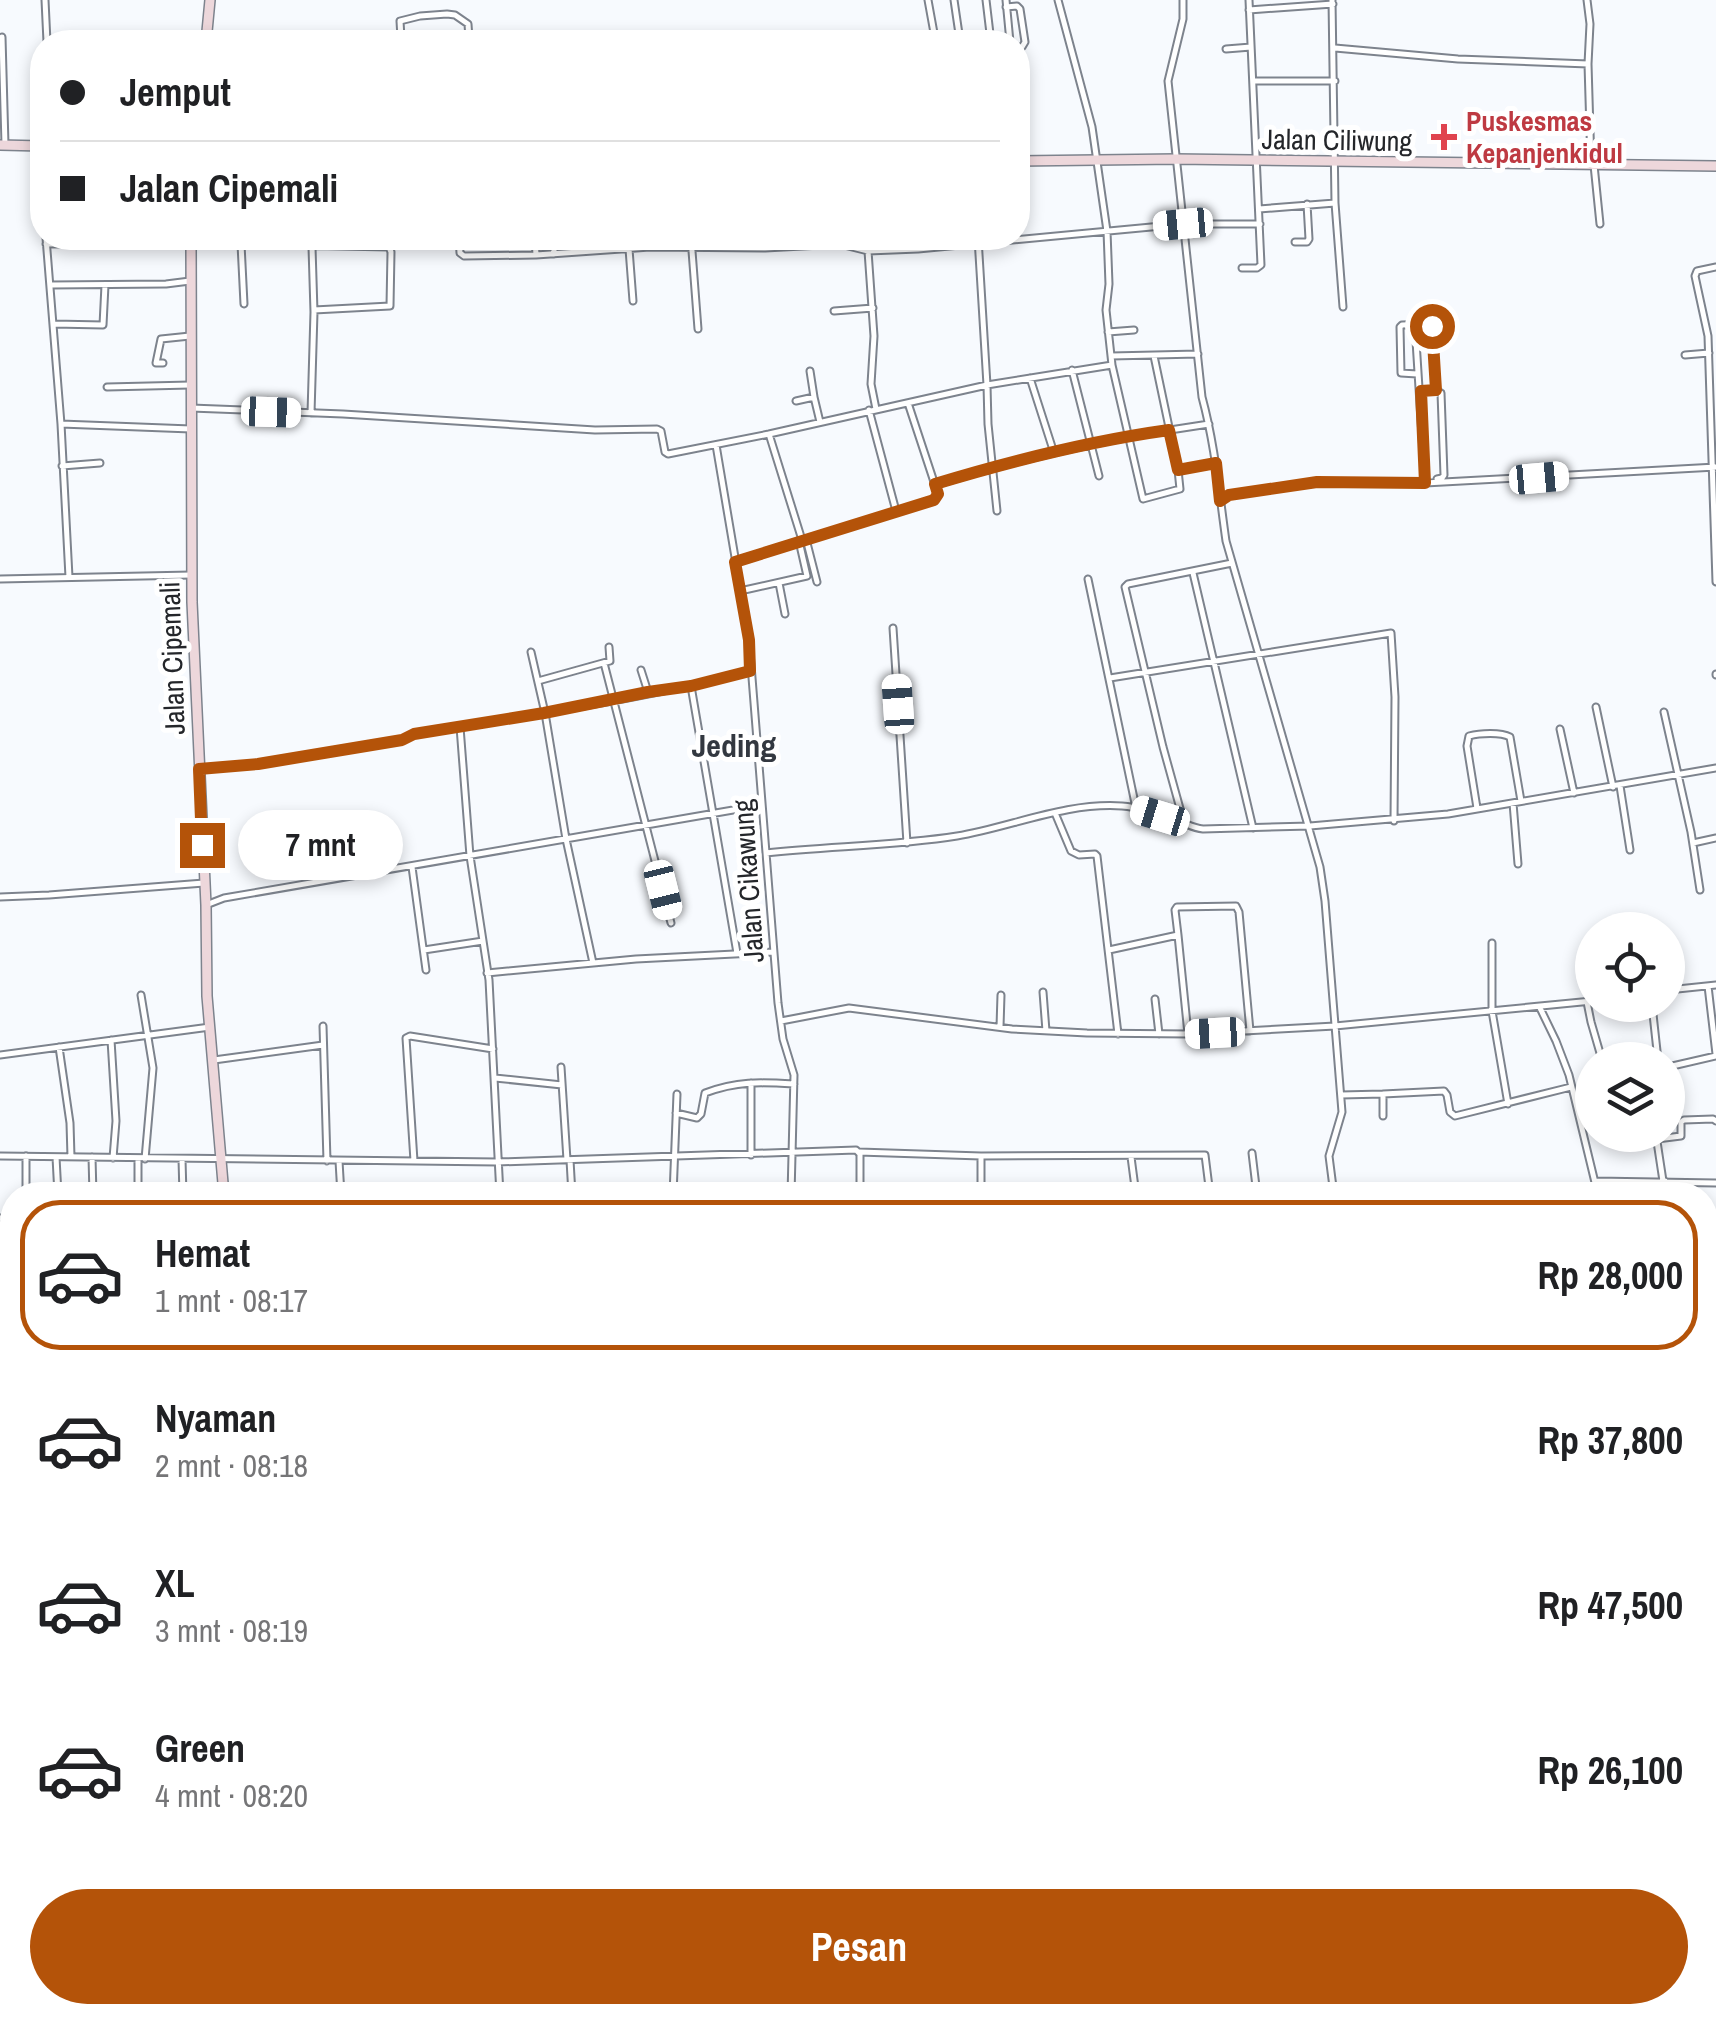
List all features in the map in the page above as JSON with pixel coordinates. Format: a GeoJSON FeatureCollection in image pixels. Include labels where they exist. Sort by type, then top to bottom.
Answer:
{"type":"FeatureCollection","features":[{"type":"Feature","properties":{"kind":"main road"},"geometry":{"type":"LineString","coordinates":[[207,30],[210,0]]}},
{"type":"Feature","properties":{"kind":"main road"},"geometry":{"type":"LineString","coordinates":[[2,145],[30,146]]}},
{"type":"Feature","properties":{"kind":"main road","name":"Jalan Ciliwung"},"geometry":{"type":"LineString","coordinates":[[1030,160],[1716,166]]}},
{"type":"Feature","properties":{"kind":"main road","name":"Jalan Cipemali"},"geometry":{"type":"LineString","coordinates":[[191,250],[192,575],[207,996],[224,1182]]}},
{"type":"Feature","properties":{"kind":"street"},"geometry":{"type":"LineString","coordinates":[[45,0],[46,30]]}},
{"type":"Feature","properties":{"kind":"street"},"geometry":{"type":"LineString","coordinates":[[928,0],[934,30]]}},
{"type":"Feature","properties":{"kind":"street"},"geometry":{"type":"LineString","coordinates":[[954,0],[958,30]]}},
{"type":"Feature","properties":{"kind":"street"},"geometry":{"type":"LineString","coordinates":[[986,0],[990,30]]}},
{"type":"Feature","properties":{"kind":"street"},"geometry":{"type":"LineString","coordinates":[[1058,0],[1098,161],[1107,231],[1106,310],[1112,365],[1143,499],[1180,489],[1154,356]]}},
{"type":"Feature","properties":{"kind":"street"},"geometry":{"type":"LineString","coordinates":[[1184,0],[1168,82],[1202,398],[1210,424],[1226,541],[1320,867],[1342,1117],[1329,1156],[1332,1182]]}},
{"type":"Feature","properties":{"kind":"street"},"geometry":{"type":"LineString","coordinates":[[1242,268],[1260,266],[1249,0]]}},
{"type":"Feature","properties":{"kind":"street"},"geometry":{"type":"LineString","coordinates":[[1588,0],[1593,165],[1600,224]]}},
{"type":"Feature","properties":{"kind":"street"},"geometry":{"type":"LineString","coordinates":[[1249,10],[1333,2],[1334,203],[1343,307]]}},
{"type":"Feature","properties":{"kind":"street"},"geometry":{"type":"LineString","coordinates":[[1009,30],[1006,3],[1018,6],[1023,30]]}},
{"type":"Feature","properties":{"kind":"street"},"geometry":{"type":"LineString","coordinates":[[401,30],[400,21],[451,14],[468,24],[469,30]]}},
{"type":"Feature","properties":{"kind":"street"},"geometry":{"type":"LineString","coordinates":[[2,38],[2,145]]}},
{"type":"Feature","properties":{"kind":"street"},"geometry":{"type":"LineString","coordinates":[[1226,49],[1251,47]]}},
{"type":"Feature","properties":{"kind":"street"},"geometry":{"type":"LineString","coordinates":[[1334,48],[1458,59],[1588,64]]}},
{"type":"Feature","properties":{"kind":"street"},"geometry":{"type":"LineString","coordinates":[[1253,81],[1334,81]]}},
{"type":"Feature","properties":{"kind":"street"},"geometry":{"type":"LineString","coordinates":[[1259,209],[1334,203]]}},
{"type":"Feature","properties":{"kind":"street"},"geometry":{"type":"LineString","coordinates":[[1295,242],[1309,239],[1306,204]]}},
{"type":"Feature","properties":{"kind":"street"},"geometry":{"type":"LineString","coordinates":[[1030,236],[1183,224],[1260,224]]}},
{"type":"Feature","properties":{"kind":"street"},"geometry":{"type":"LineString","coordinates":[[47,250],[69,578]]}},
{"type":"Feature","properties":{"kind":"street"},"geometry":{"type":"LineString","coordinates":[[241,250],[244,304]]}},
{"type":"Feature","properties":{"kind":"street"},"geometry":{"type":"LineString","coordinates":[[311,413],[312,250]]}},
{"type":"Feature","properties":{"kind":"street"},"geometry":{"type":"LineString","coordinates":[[314,310],[390,306],[390,250]]}},
{"type":"Feature","properties":{"kind":"street"},"geometry":{"type":"LineString","coordinates":[[460,250],[462,256],[606,250]]}},
{"type":"Feature","properties":{"kind":"street"},"geometry":{"type":"LineString","coordinates":[[536,250],[536,255]]}},
{"type":"Feature","properties":{"kind":"street"},"geometry":{"type":"LineString","coordinates":[[629,250],[633,301]]}},
{"type":"Feature","properties":{"kind":"street"},"geometry":{"type":"LineString","coordinates":[[691,250],[698,329]]}},
{"type":"Feature","properties":{"kind":"street"},"geometry":{"type":"LineString","coordinates":[[865,250],[893,250]]}},
{"type":"Feature","properties":{"kind":"street"},"geometry":{"type":"LineString","coordinates":[[979,250],[997,511]]}},
{"type":"Feature","properties":{"kind":"street"},"geometry":{"type":"LineString","coordinates":[[868,251],[874,353],[870,384],[896,511]]}},
{"type":"Feature","properties":{"kind":"street"},"geometry":{"type":"LineString","coordinates":[[1716,267],[1697,271],[1695,276],[1712,335],[1716,582]]}},
{"type":"Feature","properties":{"kind":"street"},"geometry":{"type":"LineString","coordinates":[[51,286],[190,282]]}},
{"type":"Feature","properties":{"kind":"street"},"geometry":{"type":"LineString","coordinates":[[54,324],[103,325],[104,285]]}},
{"type":"Feature","properties":{"kind":"street"},"geometry":{"type":"LineString","coordinates":[[834,311],[872,308]]}},
{"type":"Feature","properties":{"kind":"street"},"geometry":{"type":"LineString","coordinates":[[1415,325],[1425,481]]}},
{"type":"Feature","properties":{"kind":"street"},"geometry":{"type":"LineString","coordinates":[[1417,374],[1401,373],[1400,326],[1432,326],[1436,389]]}},
{"type":"Feature","properties":{"kind":"street"},"geometry":{"type":"LineString","coordinates":[[1108,332],[1134,330]]}},
{"type":"Feature","properties":{"kind":"street"},"geometry":{"type":"LineString","coordinates":[[163,363],[156,363],[161,339],[190,336]]}},
{"type":"Feature","properties":{"kind":"street"},"geometry":{"type":"LineString","coordinates":[[1685,356],[1711,350]]}},
{"type":"Feature","properties":{"kind":"street"},"geometry":{"type":"LineString","coordinates":[[1111,356],[1198,354]]}},
{"type":"Feature","properties":{"kind":"street"},"geometry":{"type":"LineString","coordinates":[[191,408],[595,430],[657,429],[668,454],[987,385],[1112,365]]}},
{"type":"Feature","properties":{"kind":"street"},"geometry":{"type":"LineString","coordinates":[[1072,370],[1099,476]]}},
{"type":"Feature","properties":{"kind":"street"},"geometry":{"type":"LineString","coordinates":[[810,372],[820,422]]}},
{"type":"Feature","properties":{"kind":"street"},"geometry":{"type":"LineString","coordinates":[[1030,378],[1054,453]]}},
{"type":"Feature","properties":{"kind":"street"},"geometry":{"type":"LineString","coordinates":[[107,388],[190,385]]}},
{"type":"Feature","properties":{"kind":"street"},"geometry":{"type":"LineString","coordinates":[[1421,389],[1442,393],[1444,475],[1425,481]]}},
{"type":"Feature","properties":{"kind":"street"},"geometry":{"type":"LineString","coordinates":[[796,402],[814,396]]}},
{"type":"Feature","properties":{"kind":"street"},"geometry":{"type":"LineString","coordinates":[[735,562],[934,500],[938,494],[908,403]]}},
{"type":"Feature","properties":{"kind":"street"},"geometry":{"type":"LineString","coordinates":[[61,424],[191,429]]}},
{"type":"Feature","properties":{"kind":"street"},"geometry":{"type":"LineString","coordinates":[[935,484],[1091,443],[1210,424]]}},
{"type":"Feature","properties":{"kind":"street"},"geometry":{"type":"LineString","coordinates":[[768,434],[816,582]]}},
{"type":"Feature","properties":{"kind":"street","name":"Jalan Cikawung"},"geometry":{"type":"LineString","coordinates":[[716,445],[749,640],[773,952],[784,1043],[794,1068],[791,1182]]}},
{"type":"Feature","properties":{"kind":"street"},"geometry":{"type":"LineString","coordinates":[[62,466],[100,463]]}},
{"type":"Feature","properties":{"kind":"street"},"geometry":{"type":"LineString","coordinates":[[1178,470],[1216,463]]}},
{"type":"Feature","properties":{"kind":"street"},"geometry":{"type":"LineString","coordinates":[[1220,501],[1229,495],[1317,482],[1714,468]]}},
{"type":"Feature","properties":{"kind":"street"},"geometry":{"type":"LineString","coordinates":[[1220,488],[1229,495]]}},
{"type":"Feature","properties":{"kind":"street"},"geometry":{"type":"LineString","coordinates":[[740,591],[807,576],[802,540]]}},
{"type":"Feature","properties":{"kind":"street"},"geometry":{"type":"LineString","coordinates":[[1184,822],[1126,586],[1232,563]]}},
{"type":"Feature","properties":{"kind":"street"},"geometry":{"type":"LineString","coordinates":[[1193,572],[1254,828]]}},
{"type":"Feature","properties":{"kind":"street"},"geometry":{"type":"LineString","coordinates":[[0,579],[192,575]]}},
{"type":"Feature","properties":{"kind":"street"},"geometry":{"type":"LineString","coordinates":[[1088,579],[1136,808]]}},
{"type":"Feature","properties":{"kind":"street"},"geometry":{"type":"LineString","coordinates":[[779,583],[785,614]]}},
{"type":"Feature","properties":{"kind":"street"},"geometry":{"type":"LineString","coordinates":[[892,628],[908,843]]}},
{"type":"Feature","properties":{"kind":"street"},"geometry":{"type":"LineString","coordinates":[[1110,678],[1391,633],[1394,820]]}},
{"type":"Feature","properties":{"kind":"street"},"geometry":{"type":"LineString","coordinates":[[538,682],[611,660],[609,647]]}},
{"type":"Feature","properties":{"kind":"street"},"geometry":{"type":"LineString","coordinates":[[532,652],[566,840],[594,963]]}},
{"type":"Feature","properties":{"kind":"street"},"geometry":{"type":"LineString","coordinates":[[604,663],[671,923]]}},
{"type":"Feature","properties":{"kind":"street"},"geometry":{"type":"LineString","coordinates":[[641,670],[648,692]]}},
{"type":"Feature","properties":{"kind":"street"},"geometry":{"type":"LineString","coordinates":[[199,769],[258,764],[691,686],[750,671]]}},
{"type":"Feature","properties":{"kind":"street"},"geometry":{"type":"LineString","coordinates":[[691,686],[737,953]]}},
{"type":"Feature","properties":{"kind":"street"},"geometry":{"type":"LineString","coordinates":[[1596,707],[1630,850]]}},
{"type":"Feature","properties":{"kind":"street"},"geometry":{"type":"LineString","coordinates":[[1664,712],[1700,890]]}},
{"type":"Feature","properties":{"kind":"street"},"geometry":{"type":"LineString","coordinates":[[460,727],[470,856],[488,972],[499,1182]]}},
{"type":"Feature","properties":{"kind":"street"},"geometry":{"type":"LineString","coordinates":[[1560,729],[1574,793]]}},
{"type":"Feature","properties":{"kind":"street"},"geometry":{"type":"LineString","coordinates":[[1478,810],[1467,746],[1469,736],[1505,734],[1510,737],[1518,802],[1518,864]]}},
{"type":"Feature","properties":{"kind":"street"},"geometry":{"type":"LineString","coordinates":[[766,852],[908,843],[1000,828],[1054,813],[1117,806],[1136,808],[1194,828],[1394,820],[1478,810],[1716,768]]}},
{"type":"Feature","properties":{"kind":"street"},"geometry":{"type":"LineString","coordinates":[[206,904],[762,805]]}},
{"type":"Feature","properties":{"kind":"street"},"geometry":{"type":"LineString","coordinates":[[1054,813],[1071,851],[1097,856],[1118,1034]]}},
{"type":"Feature","properties":{"kind":"street"},"geometry":{"type":"LineString","coordinates":[[1693,843],[1716,838]]}},
{"type":"Feature","properties":{"kind":"street"},"geometry":{"type":"LineString","coordinates":[[412,867],[426,970]]}},
{"type":"Feature","properties":{"kind":"street"},"geometry":{"type":"LineString","coordinates":[[0,896],[205,888],[224,898]]}},
{"type":"Feature","properties":{"kind":"street"},"geometry":{"type":"LineString","coordinates":[[1188,1034],[1174,910],[1177,907],[1236,906],[1250,1031]]}},
{"type":"Feature","properties":{"kind":"street"},"geometry":{"type":"LineString","coordinates":[[1109,950],[1178,935]]}},
{"type":"Feature","properties":{"kind":"street"},"geometry":{"type":"LineString","coordinates":[[424,950],[483,940]]}},
{"type":"Feature","properties":{"kind":"street"},"geometry":{"type":"LineString","coordinates":[[1492,943],[1492,1011],[1508,1104]]}},
{"type":"Feature","properties":{"kind":"street"},"geometry":{"type":"LineString","coordinates":[[488,972],[773,952]]}},
{"type":"Feature","properties":{"kind":"street"},"geometry":{"type":"LineString","coordinates":[[1685,988],[1712,986],[1716,1055],[1685,1063]]}},
{"type":"Feature","properties":{"kind":"street"},"geometry":{"type":"LineString","coordinates":[[1043,992],[1046,1031]]}},
{"type":"Feature","properties":{"kind":"street"},"geometry":{"type":"LineString","coordinates":[[139,1182],[152,1068],[141,994]]}},
{"type":"Feature","properties":{"kind":"street"},"geometry":{"type":"LineString","coordinates":[[1000,1027],[1001,995]]}},
{"type":"Feature","properties":{"kind":"street"},"geometry":{"type":"LineString","coordinates":[[1155,999],[1159,1034]]}},
{"type":"Feature","properties":{"kind":"street"},"geometry":{"type":"LineString","coordinates":[[781,1020],[849,1008],[1046,1031],[1188,1034],[1335,1026],[1575,1003]]}},
{"type":"Feature","properties":{"kind":"street"},"geometry":{"type":"LineString","coordinates":[[1540,1007],[1571,1087],[1596,1181],[1630,1182]]}},
{"type":"Feature","properties":{"kind":"street"},"geometry":{"type":"LineString","coordinates":[[0,1055],[210,1026]]}},
{"type":"Feature","properties":{"kind":"street"},"geometry":{"type":"LineString","coordinates":[[323,1026],[328,1161]]}},
{"type":"Feature","properties":{"kind":"street"},"geometry":{"type":"LineString","coordinates":[[414,1161],[406,1038],[494,1049]]}},
{"type":"Feature","properties":{"kind":"street"},"geometry":{"type":"LineString","coordinates":[[111,1040],[116,1122],[113,1158]]}},
{"type":"Feature","properties":{"kind":"street"},"geometry":{"type":"LineString","coordinates":[[214,1060],[323,1044]]}},
{"type":"Feature","properties":{"kind":"street"},"geometry":{"type":"LineString","coordinates":[[59,1047],[71,1157]]}},
{"type":"Feature","properties":{"kind":"street"},"geometry":{"type":"LineString","coordinates":[[561,1068],[571,1182]]}},
{"type":"Feature","properties":{"kind":"street"},"geometry":{"type":"LineString","coordinates":[[495,1078],[562,1085]]}},
{"type":"Feature","properties":{"kind":"street"},"geometry":{"type":"LineString","coordinates":[[750,1155],[752,1082]]}},
{"type":"Feature","properties":{"kind":"street"},"geometry":{"type":"LineString","coordinates":[[676,1112],[698,1118],[707,1091],[725,1085],[794,1084]]}},
{"type":"Feature","properties":{"kind":"street"},"geometry":{"type":"LineString","coordinates":[[1341,1095],[1444,1091],[1453,1116],[1571,1087]]}},
{"type":"Feature","properties":{"kind":"street"},"geometry":{"type":"LineString","coordinates":[[673,1182],[676,1094]]}},
{"type":"Feature","properties":{"kind":"street"},"geometry":{"type":"LineString","coordinates":[[1383,1094],[1383,1116]]}},
{"type":"Feature","properties":{"kind":"street"},"geometry":{"type":"LineString","coordinates":[[1685,1120],[1716,1121]]}},
{"type":"Feature","properties":{"kind":"street"},"geometry":{"type":"LineString","coordinates":[[0,1156],[497,1162],[791,1151],[981,1156],[1205,1155],[1208,1182]]}},
{"type":"Feature","properties":{"kind":"street"},"geometry":{"type":"LineString","coordinates":[[859,1152],[860,1182]]}},
{"type":"Feature","properties":{"kind":"street"},"geometry":{"type":"LineString","coordinates":[[1659,1152],[1665,1182]]}},
{"type":"Feature","properties":{"kind":"street"},"geometry":{"type":"LineString","coordinates":[[1252,1153],[1255,1182]]}},
{"type":"Feature","properties":{"kind":"street"},"geometry":{"type":"LineString","coordinates":[[26,1156],[26,1182]]}},
{"type":"Feature","properties":{"kind":"street"},"geometry":{"type":"LineString","coordinates":[[981,1156],[981,1182]]}},
{"type":"Feature","properties":{"kind":"street"},"geometry":{"type":"LineString","coordinates":[[56,1157],[57,1182]]}},
{"type":"Feature","properties":{"kind":"street"},"geometry":{"type":"LineString","coordinates":[[92,1157],[92,1182]]}},
{"type":"Feature","properties":{"kind":"street"},"geometry":{"type":"LineString","coordinates":[[1132,1157],[1135,1182]]}},
{"type":"Feature","properties":{"kind":"street"},"geometry":{"type":"LineString","coordinates":[[182,1160],[183,1182]]}},
{"type":"Feature","properties":{"kind":"street"},"geometry":{"type":"LineString","coordinates":[[339,1161],[340,1182]]}},
{"type":"Feature","properties":{"kind":"place","name":"Puskesmas Kepanjenkidul"},"geometry":{"type":"Point","coordinates":[1444,137]}},
{"type":"Feature","properties":{"kind":"district","name":"Jeding"},"geometry":{"type":"Point","coordinates":[734,745]}},
{"type":"Feature","properties":{"kind":"route"},"geometry":{"type":"LineString","coordinates":[[202,845],[199,769],[258,764],[402,740],[414,734],[691,686],[750,671],[749,640],[735,562],[934,500],[938,494],[935,484],[968,474],[1091,443],[1169,430],[1178,470],[1216,463],[1220,501],[1229,495],[1303,483],[1425,483],[1421,391],[1436,390],[1432,326]]}}]}
